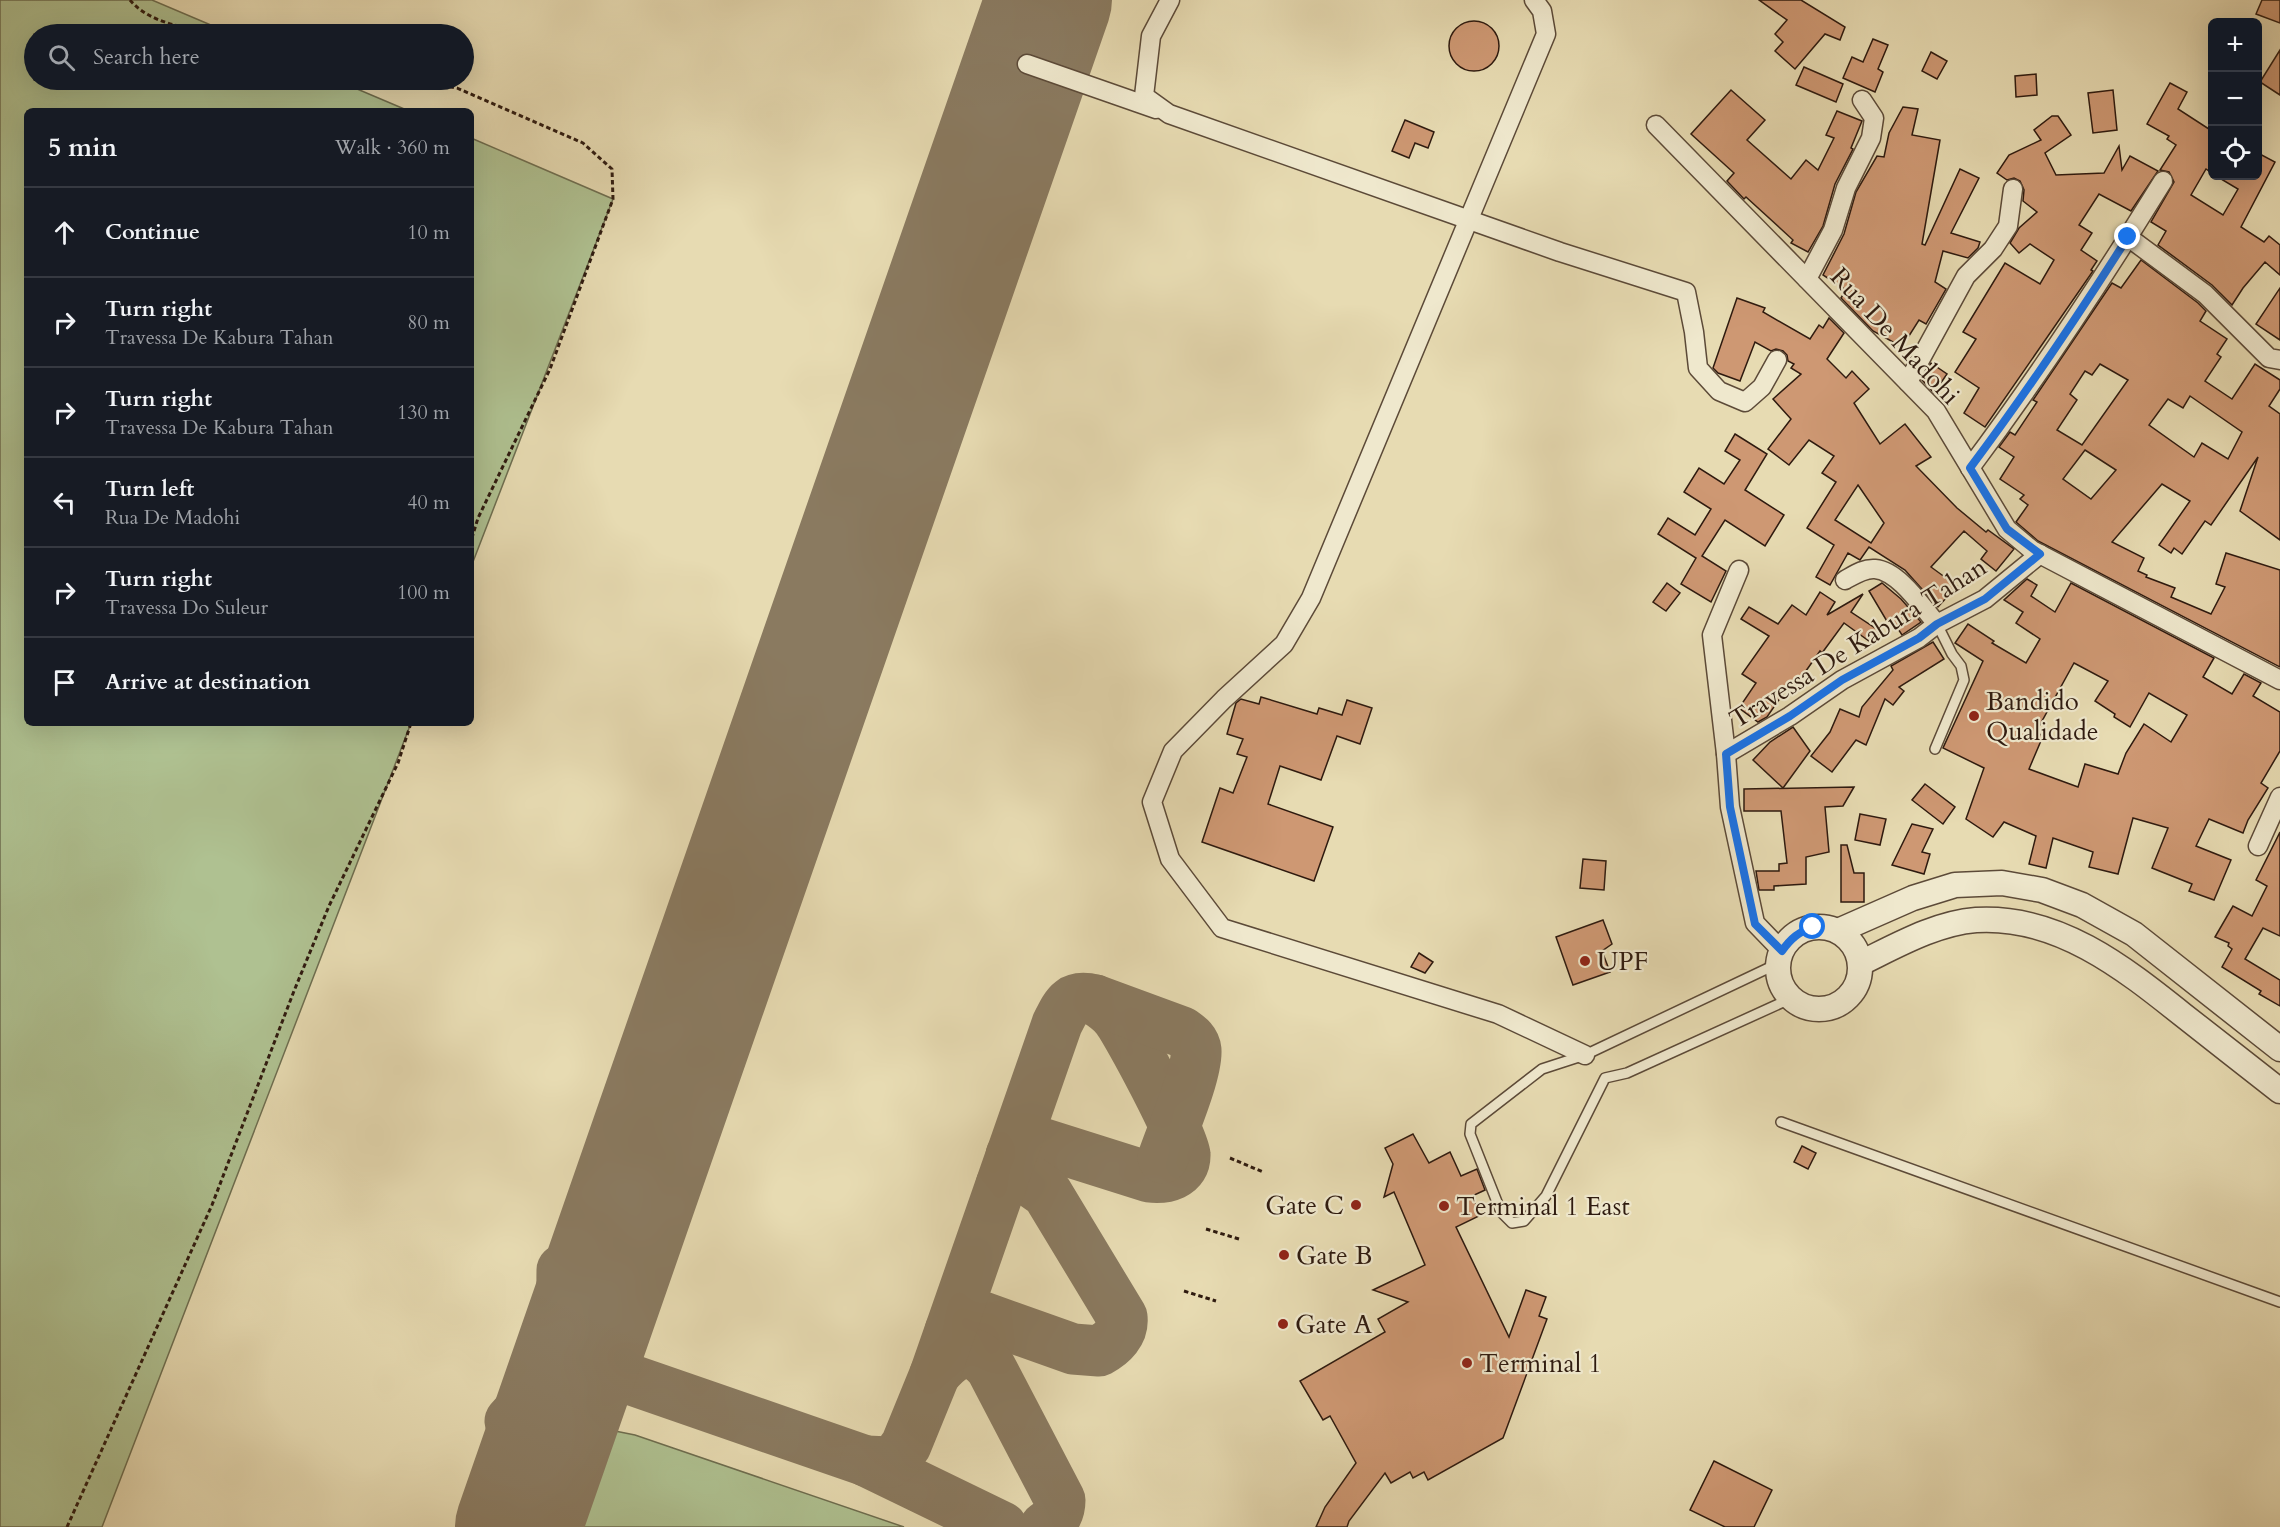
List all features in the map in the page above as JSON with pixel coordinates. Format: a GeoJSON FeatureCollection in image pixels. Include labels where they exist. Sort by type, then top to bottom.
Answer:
{"type":"FeatureCollection","features":[{"type":"Feature","properties":{"kind":"street"},"geometry":{"type":"LineString","coordinates":[[1169,114],[1144,96],[1151,36],[1170,0]]}},
{"type":"Feature","properties":{"kind":"street"},"geometry":{"type":"LineString","coordinates":[[1534,0],[1542,11],[1546,34],[1311,598],[1284,644],[1224,699],[1173,751],[1152,802],[1170,859],[1222,928],[1498,1014],[1585,1055]]}},
{"type":"Feature","properties":{"kind":"street"},"geometry":{"type":"LineString","coordinates":[[1027,64],[1469,221],[1686,292],[1698,368],[1719,391],[1745,402],[1762,387],[1777,360]]}},
{"type":"Feature","properties":{"kind":"street"},"geometry":{"type":"LineString","coordinates":[[1806,279],[1833,230],[1846,188],[1871,138],[1874,118],[1862,100]]}},
{"type":"Feature","properties":{"kind":"street","name":"Rua De Madohi"},"geometry":{"type":"LineString","coordinates":[[1656,125],[1936,411],[2007,529],[2040,554],[2280,680]]}},
{"type":"Feature","properties":{"kind":"street"},"geometry":{"type":"LineString","coordinates":[[1970,468],[2081,311],[2163,181]]}},
{"type":"Feature","properties":{"kind":"street"},"geometry":{"type":"LineString","coordinates":[[1908,382],[1966,276],[1993,249],[2008,225],[2013,189]]}},
{"type":"Feature","properties":{"kind":"street"},"geometry":{"type":"LineString","coordinates":[[2128,237],[2205,294],[2269,358],[2280,360]]}},
{"type":"Feature","properties":{"kind":"street","name":"Travessa De Kabura Tahan"},"geometry":{"type":"LineString","coordinates":[[1781,957],[1755,924],[1730,807],[1726,754],[1790,716],[1842,680],[1919,638],[1937,624],[1985,599],[2040,554]]}},
{"type":"Feature","properties":{"kind":"street"},"geometry":{"type":"LineString","coordinates":[[1845,580],[1863,570],[1876,569],[1890,574],[1901,583],[1937,624]]}},
{"type":"Feature","properties":{"kind":"street"},"geometry":{"type":"LineString","coordinates":[[1726,754],[1712,635],[1739,570]]}},
{"type":"Feature","properties":{"kind":"street"},"geometry":{"type":"LineString","coordinates":[[2258,846],[2280,797]]}},
{"type":"Feature","properties":{"kind":"street"},"geometry":{"type":"LineString","coordinates":[[1839,932],[1913,898],[1955,885],[2002,883],[2042,890],[2082,905],[2134,934],[2280,1049]]}},
{"type":"Feature","properties":{"kind":"street"},"geometry":{"type":"LineString","coordinates":[[1861,963],[1935,929],[1974,920],[2009,920],[2043,929],[2071,938],[2132,974],[2280,1091]]}},
{"type":"Feature","properties":{"kind":"street"},"geometry":{"type":"LineString","coordinates":[[1826,927],[1850,940],[1861,963],[1858,979],[1850,995],[1837,1005],[1821,1009],[1806,1006],[1792,998],[1784,988],[1779,976],[1781,957],[1790,940],[1807,930],[1826,927]]}},
{"type":"Feature","properties":{"kind":"lane"},"geometry":{"type":"LineString","coordinates":[[1935,749],[1964,680],[1961,666],[1952,654],[1937,624]]}},
{"type":"Feature","properties":{"kind":"lane"},"geometry":{"type":"LineString","coordinates":[[1781,957],[1585,1055],[1542,1069],[1471,1125],[1470,1134],[1502,1212],[1512,1223],[1524,1221],[1546,1196],[1605,1078],[1627,1073],[1792,998]]}},
{"type":"Feature","properties":{"kind":"lane"},"geometry":{"type":"LineString","coordinates":[[1781,1122],[2280,1302]]}},
{"type":"Feature","properties":{"kind":"path"},"geometry":{"type":"LineString","coordinates":[[130,0],[138,10],[173,24]]}},
{"type":"Feature","properties":{"kind":"path"},"geometry":{"type":"LineString","coordinates":[[462,90],[583,143],[612,169],[613,199],[550,369],[478,518],[474,531]]}},
{"type":"Feature","properties":{"kind":"path"},"geometry":{"type":"LineString","coordinates":[[68,1527],[212,1205],[329,906],[398,763],[410,726]]}},
{"type":"Feature","properties":{"kind":"path"},"geometry":{"type":"LineString","coordinates":[[1230,1158],[1263,1172]]}},
{"type":"Feature","properties":{"kind":"path"},"geometry":{"type":"LineString","coordinates":[[1206,1229],[1239,1239]]}},
{"type":"Feature","properties":{"kind":"path"},"geometry":{"type":"LineString","coordinates":[[1184,1291],[1216,1300]]}},
{"type":"Feature","properties":{"kind":"green space"},"geometry":{"type":"Polygon","coordinates":[[[0,0],[152,0],[208,24],[24,24],[24,90],[360,90],[402,108],[24,108],[24,726],[410,726],[102,1527],[0,1527],[0,0]]]}},
{"type":"Feature","properties":{"kind":"green space"},"geometry":{"type":"Polygon","coordinates":[[[474,139],[613,199],[474,559],[474,139]]]}},
{"type":"Feature","properties":{"kind":"green space"},"geometry":{"type":"Polygon","coordinates":[[[615,1431],[635,1435],[904,1527],[522,1527],[536,1477],[558,1448],[583,1436],[615,1431]]]}},
{"type":"Feature","properties":{"kind":"building"},"geometry":{"type":"Polygon","coordinates":[[[1759,0],[1801,0],[1845,27],[1840,40],[1825,34],[1795,69],[1775,51],[1783,42],[1775,34],[1787,20],[1759,0]]]}},
{"type":"Feature","properties":{"kind":"building"},"geometry":{"type":"Polygon","coordinates":[[[2262,0],[2280,0],[2280,23],[2256,14],[2262,0]]]}},
{"type":"Feature","properties":{"kind":"building"},"geometry":{"type":"Polygon","coordinates":[[[1479,21],[1492,28],[1498,36],[1498,56],[1492,64],[1484,70],[1469,71],[1456,64],[1450,56],[1449,41],[1456,28],[1464,22],[1479,21]]]}},
{"type":"Feature","properties":{"kind":"building"},"geometry":{"type":"Polygon","coordinates":[[[1873,39],[1888,45],[1878,69],[1883,72],[1875,92],[1843,78],[1852,57],[1863,62],[1873,39]]]}},
{"type":"Feature","properties":{"kind":"building"},"geometry":{"type":"Polygon","coordinates":[[[2280,50],[2280,95],[2262,83],[2262,79],[2280,50]]]}},
{"type":"Feature","properties":{"kind":"building"},"geometry":{"type":"Polygon","coordinates":[[[1931,52],[1947,61],[1937,79],[1922,71],[1931,52]]]}},
{"type":"Feature","properties":{"kind":"building"},"geometry":{"type":"Polygon","coordinates":[[[1804,67],[1843,84],[1836,102],[1796,85],[1804,67]]]}},
{"type":"Feature","properties":{"kind":"building"},"geometry":{"type":"Polygon","coordinates":[[[2036,74],[2037,95],[2016,97],[2015,76],[2036,74]]]}},
{"type":"Feature","properties":{"kind":"building"},"geometry":{"type":"Polygon","coordinates":[[[2170,83],[2187,92],[2178,109],[2208,128],[2208,170],[2206,169],[2191,195],[2223,215],[2238,189],[2223,180],[2262,180],[2262,155],[2275,162],[2241,227],[2264,242],[2269,236],[2280,245],[2280,275],[2265,262],[2232,305],[2212,285],[2158,245],[2166,231],[2151,222],[2174,182],[2169,172],[2160,170],[2176,145],[2167,139],[2169,136],[2147,124],[2170,83]]]}},
{"type":"Feature","properties":{"kind":"building"},"geometry":{"type":"Polygon","coordinates":[[[1731,90],[1765,120],[1747,140],[1791,179],[1806,160],[1818,170],[1834,138],[1826,135],[1837,111],[1862,121],[1851,148],[1853,149],[1835,184],[1823,226],[1808,252],[1791,243],[1793,240],[1746,197],[1744,199],[1727,181],[1734,173],[1691,134],[1731,90]]]}},
{"type":"Feature","properties":{"kind":"building"},"geometry":{"type":"Polygon","coordinates":[[[2113,90],[2117,130],[2093,133],[2088,93],[2113,90]]]}},
{"type":"Feature","properties":{"kind":"building"},"geometry":{"type":"Polygon","coordinates":[[[1903,107],[1918,109],[1912,135],[1940,140],[1922,244],[1925,245],[1960,169],[1979,178],[1951,233],[1980,242],[1978,248],[1968,258],[1943,251],[1935,282],[1946,289],[1926,324],[1919,320],[1902,347],[1873,331],[1841,298],[1846,290],[1823,275],[1844,234],[1856,192],[1877,156],[1884,157],[1889,133],[1903,107]]]}},
{"type":"Feature","properties":{"kind":"building"},"geometry":{"type":"Polygon","coordinates":[[[2052,116],[2058,116],[2071,135],[2045,153],[2056,175],[2104,173],[2119,146],[2122,170],[2130,156],[2158,171],[2131,211],[2099,194],[2079,225],[2092,233],[2081,250],[2097,261],[2091,270],[2093,271],[1985,427],[1964,413],[1979,388],[1955,372],[1976,339],[1963,332],[2005,263],[2040,284],[2054,260],[2030,244],[2019,253],[2010,243],[2019,228],[2037,212],[2023,201],[2024,190],[2020,181],[2014,178],[2007,180],[1997,173],[2009,155],[2041,140],[2034,130],[2052,116]]]}},
{"type":"Feature","properties":{"kind":"building"},"geometry":{"type":"Polygon","coordinates":[[[1405,120],[1434,132],[1428,148],[1415,143],[1409,158],[1392,151],[1405,120]]]}},
{"type":"Feature","properties":{"kind":"building"},"geometry":{"type":"Polygon","coordinates":[[[2141,260],[2206,311],[2200,321],[2227,339],[2217,354],[2221,357],[2205,381],[2232,399],[2255,364],[2280,380],[2280,389],[2269,406],[2280,414],[2280,540],[2240,511],[2258,457],[2211,525],[2205,521],[2182,554],[2174,548],[2171,553],[2159,545],[2190,501],[2162,484],[2112,542],[2144,558],[2138,571],[2147,575],[2146,577],[2175,588],[2171,597],[2211,614],[2225,587],[2216,584],[2226,553],[2280,570],[2280,667],[2038,541],[2016,522],[2028,505],[2020,499],[2024,495],[2000,479],[2014,457],[1999,447],[2010,432],[2015,435],[2037,402],[2033,400],[2112,283],[2121,288],[2141,260]],[[2100,364],[2092,375],[2085,371],[2070,394],[2077,400],[2057,430],[2082,445],[2128,380],[2100,364]],[[2190,396],[2183,408],[2168,399],[2149,425],[2194,457],[2202,443],[2228,459],[2242,432],[2190,396]],[[2085,450],[2063,479],[2091,499],[2116,470],[2085,450]]]}},
{"type":"Feature","properties":{"kind":"building"},"geometry":{"type":"Polygon","coordinates":[[[2280,288],[2280,340],[2256,324],[2280,288]]]}},
{"type":"Feature","properties":{"kind":"building"},"geometry":{"type":"Polygon","coordinates":[[[1737,298],[1765,308],[1763,312],[1810,339],[1819,325],[1823,328],[1829,318],[1844,333],[1827,359],[1846,378],[1852,371],[1869,389],[1854,403],[1880,444],[1905,424],[1931,457],[1916,466],[1957,508],[1986,532],[1988,530],[2014,549],[1996,571],[1981,559],[1987,551],[1964,531],[1931,567],[1957,586],[1938,607],[1905,570],[1869,547],[1860,560],[1848,553],[1830,585],[1816,577],[1834,545],[1807,528],[1836,482],[1822,473],[1834,456],[1809,440],[1789,465],[1768,449],[1791,419],[1773,399],[1801,374],[1791,368],[1794,364],[1788,361],[1783,351],[1776,349],[1771,351],[1755,342],[1740,381],[1718,373],[1713,368],[1737,298]],[[1858,485],[1835,520],[1871,543],[1884,523],[1858,485]]]}},
{"type":"Feature","properties":{"kind":"building"},"geometry":{"type":"Polygon","coordinates":[[[1931,363],[1947,374],[1934,393],[1922,380],[1931,363]]]}},
{"type":"Feature","properties":{"kind":"building"},"geometry":{"type":"Polygon","coordinates":[[[1735,434],[1767,454],[1745,490],[1784,515],[1765,546],[1725,520],[1702,556],[1726,571],[1711,602],[1681,584],[1696,558],[1658,534],[1668,518],[1695,535],[1711,509],[1684,492],[1699,468],[1724,484],[1740,460],[1725,451],[1735,434]]]}},
{"type":"Feature","properties":{"kind":"building"},"geometry":{"type":"Polygon","coordinates":[[[2027,579],[2037,585],[2031,596],[2055,612],[2071,583],[2214,658],[2203,677],[2232,694],[2244,674],[2261,683],[2253,696],[2280,712],[2280,751],[2261,783],[2268,788],[2248,820],[2243,833],[2209,819],[2196,846],[2231,860],[2214,900],[2189,891],[2192,884],[2152,868],[2168,828],[2133,818],[2118,874],[2089,867],[2093,852],[2053,838],[2046,868],[2029,864],[2036,836],[2004,822],[1993,837],[1966,819],[1984,768],[1943,748],[1983,661],[1955,643],[1968,624],[1994,641],[1992,643],[2026,663],[2040,639],[2016,623],[2023,612],[2004,600],[2027,579]],[[2074,663],[2036,732],[2043,736],[2029,769],[2078,787],[2085,764],[2118,774],[2126,753],[2144,724],[2171,742],[2187,715],[2149,693],[2130,727],[2095,701],[2108,681],[2074,663]]]}},
{"type":"Feature","properties":{"kind":"building"},"geometry":{"type":"Polygon","coordinates":[[[1667,583],[1680,593],[1666,611],[1653,602],[1667,583]]]}},
{"type":"Feature","properties":{"kind":"building"},"geometry":{"type":"Polygon","coordinates":[[[1882,583],[1901,599],[1921,622],[1902,635],[1891,618],[1888,623],[1869,591],[1882,583]]]}},
{"type":"Feature","properties":{"kind":"building"},"geometry":{"type":"Polygon","coordinates":[[[1820,592],[1835,602],[1827,615],[1863,594],[1851,612],[1881,632],[1873,644],[1844,623],[1822,653],[1820,651],[1789,695],[1785,691],[1767,717],[1758,722],[1739,708],[1756,683],[1742,674],[1769,636],[1741,619],[1749,607],[1778,624],[1792,605],[1806,615],[1820,592]]]}},
{"type":"Feature","properties":{"kind":"building"},"geometry":{"type":"Polygon","coordinates":[[[1933,642],[1944,659],[1899,687],[1904,691],[1893,705],[1885,699],[1866,745],[1856,740],[1832,772],[1811,756],[1830,732],[1840,709],[1859,717],[1862,707],[1893,670],[1891,666],[1933,642]]]}},
{"type":"Feature","properties":{"kind":"building"},"geometry":{"type":"Polygon","coordinates":[[[1261,697],[1317,714],[1319,708],[1342,715],[1347,700],[1372,708],[1360,744],[1337,736],[1321,780],[1280,766],[1268,804],[1333,827],[1314,881],[1202,842],[1220,788],[1233,793],[1247,757],[1237,754],[1243,739],[1227,734],[1236,703],[1241,699],[1259,704],[1261,697]]]}},
{"type":"Feature","properties":{"kind":"building"},"geometry":{"type":"Polygon","coordinates":[[[1793,727],[1810,751],[1783,788],[1753,760],[1770,742],[1793,727]]]}},
{"type":"Feature","properties":{"kind":"building"},"geometry":{"type":"Polygon","coordinates":[[[1925,784],[1955,807],[1943,824],[1912,800],[1925,784]]]}},
{"type":"Feature","properties":{"kind":"building"},"geometry":{"type":"Polygon","coordinates":[[[1854,787],[1843,806],[1825,807],[1829,852],[1806,857],[1806,884],[1774,886],[1774,890],[1759,890],[1756,871],[1779,871],[1779,864],[1787,863],[1781,811],[1744,811],[1744,789],[1854,787]]]}},
{"type":"Feature","properties":{"kind":"building"},"geometry":{"type":"Polygon","coordinates":[[[1860,814],[1886,819],[1880,845],[1855,840],[1860,814]]]}},
{"type":"Feature","properties":{"kind":"building"},"geometry":{"type":"Polygon","coordinates":[[[1912,824],[1933,829],[1922,852],[1930,854],[1924,874],[1892,865],[1912,824]]]}},
{"type":"Feature","properties":{"kind":"building"},"geometry":{"type":"Polygon","coordinates":[[[2280,832],[2280,936],[2263,928],[2245,959],[2280,980],[2280,1006],[2259,994],[2261,991],[2222,967],[2232,949],[2228,946],[2229,943],[2215,937],[2233,906],[2252,916],[2267,886],[2256,880],[2280,832]]]}},
{"type":"Feature","properties":{"kind":"building"},"geometry":{"type":"Polygon","coordinates":[[[1841,845],[1847,845],[1854,873],[1864,873],[1864,902],[1841,902],[1841,845]]]}},
{"type":"Feature","properties":{"kind":"building"},"geometry":{"type":"Polygon","coordinates":[[[1583,859],[1606,861],[1604,890],[1580,888],[1583,859]]]}},
{"type":"Feature","properties":{"kind":"building","name":"UPF"},"geometry":{"type":"Polygon","coordinates":[[[1603,920],[1612,944],[1602,951],[1610,972],[1573,985],[1556,937],[1603,920]]]}},
{"type":"Feature","properties":{"kind":"building"},"geometry":{"type":"Polygon","coordinates":[[[1419,953],[1433,962],[1425,973],[1411,967],[1419,953]]]}},
{"type":"Feature","properties":{"kind":"building","name":"Terminal 1"},"geometry":{"type":"Polygon","coordinates":[[[1413,1134],[1429,1163],[1450,1152],[1461,1176],[1477,1169],[1485,1190],[1472,1196],[1481,1215],[1456,1227],[1509,1337],[1526,1290],[1546,1297],[1539,1316],[1547,1319],[1503,1438],[1428,1480],[1424,1472],[1413,1478],[1410,1472],[1391,1483],[1385,1473],[1349,1521],[1347,1527],[1316,1527],[1325,1507],[1356,1463],[1330,1416],[1323,1420],[1300,1381],[1385,1332],[1378,1319],[1408,1302],[1373,1290],[1425,1265],[1394,1192],[1384,1197],[1393,1164],[1385,1148],[1413,1134]]]}},
{"type":"Feature","properties":{"kind":"building"},"geometry":{"type":"Polygon","coordinates":[[[1802,1146],[1816,1153],[1808,1169],[1794,1162],[1802,1146]]]}},
{"type":"Feature","properties":{"kind":"building"},"geometry":{"type":"Polygon","coordinates":[[[1714,1461],[1772,1490],[1754,1527],[1725,1527],[1690,1510],[1714,1461]]]}},
{"type":"Feature","properties":{"kind":"taxiway"},"geometry":{"type":"LineString","coordinates":[[866,1461],[890,1462],[906,1445],[935,1374],[1057,1024],[1071,1002],[1080,998],[1095,1000],[1182,1032],[1194,1044],[1196,1050],[1193,1073],[1163,1158]]}},
{"type":"Feature","properties":{"kind":"taxiway"},"geometry":{"type":"LineString","coordinates":[[1011,1155],[1025,1142],[1035,1141],[1149,1177],[1168,1176],[1182,1167],[1185,1154],[1155,1085],[1116,1017],[1095,1000]]}},
{"type":"Feature","properties":{"kind":"taxiway"},"geometry":{"type":"LineString","coordinates":[[950,1331],[969,1318],[983,1317],[1073,1349],[1099,1351],[1113,1341],[1121,1328],[1122,1317],[1047,1193],[1027,1179],[1019,1177],[1010,1179],[1001,1185]]}},
{"type":"Feature","properties":{"kind":"taxiway"},"geometry":{"type":"LineString","coordinates":[[562,1270],[563,1302],[568,1326],[581,1347],[603,1370],[866,1461],[1002,1527]]}},
{"type":"Feature","properties":{"kind":"taxiway"},"geometry":{"type":"LineString","coordinates":[[935,1374],[955,1356],[969,1353],[976,1355],[991,1368],[1060,1500],[1056,1515],[1045,1527]]}},
{"type":"Feature","properties":{"kind":"taxiway"},"geometry":{"type":"LineString","coordinates":[[510,1421],[531,1398],[550,1383],[572,1374],[603,1370]]}},
{"type":"Feature","properties":{"kind":"runway"},"geometry":{"type":"LineString","coordinates":[[518,1527],[1049,0]]}},
{"type":"Feature","properties":{"kind":"place","name":"Bandido Qualidade"},"geometry":{"type":"Point","coordinates":[1974,716]}},
{"type":"Feature","properties":{"kind":"place","name":"UPF"},"geometry":{"type":"Point","coordinates":[1585,961]}},
{"type":"Feature","properties":{"kind":"place","name":"Gate C"},"geometry":{"type":"Point","coordinates":[1356,1205]}},
{"type":"Feature","properties":{"kind":"place","name":"Terminal 1 East"},"geometry":{"type":"Point","coordinates":[1444,1206]}},
{"type":"Feature","properties":{"kind":"place","name":"Gate B"},"geometry":{"type":"Point","coordinates":[1284,1255]}},
{"type":"Feature","properties":{"kind":"place","name":"Gate A"},"geometry":{"type":"Point","coordinates":[1283,1324]}},
{"type":"Feature","properties":{"kind":"place","name":"Terminal 1"},"geometry":{"type":"Point","coordinates":[1467,1363]}},
{"type":"Feature","properties":{"kind":"route"},"geometry":{"type":"LineString","coordinates":[[1813,927],[1800,932],[1782,951],[1755,924],[1740,863],[1730,807],[1726,754],[1790,716],[1842,680],[1919,638],[1937,624],[1985,599],[2040,554],[2007,529],[1970,468],[2081,311],[2128,237]]}}]}
